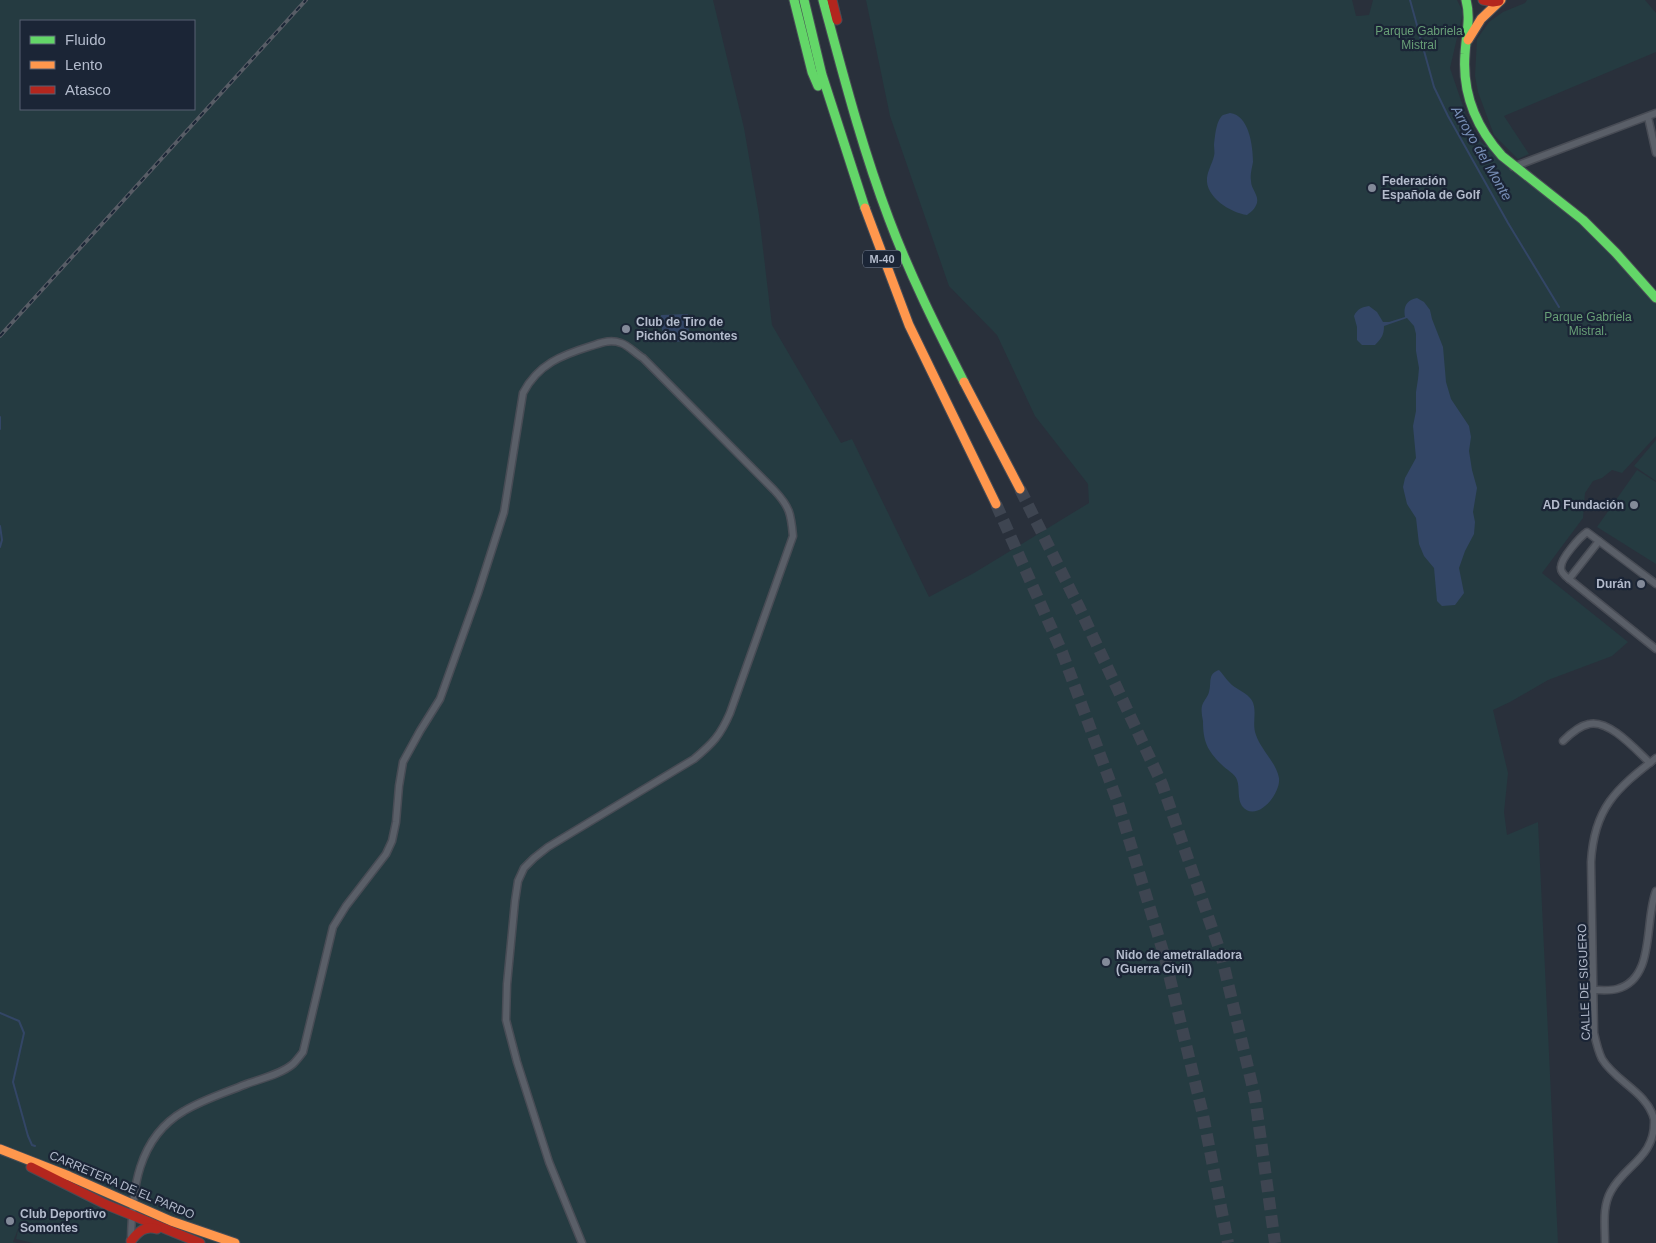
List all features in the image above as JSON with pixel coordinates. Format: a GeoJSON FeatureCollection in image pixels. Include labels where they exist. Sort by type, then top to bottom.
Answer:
{"type":"FeatureCollection","features":[{"type":"Feature","properties":{"kind":"main road"},"geometry":{"type":"LineString","coordinates":[[794,0],[812,72],[845,150]]}},
{"type":"Feature","properties":{"kind":"main road","name":"M-40"},"geometry":{"type":"LineString","coordinates":[[804,0],[822,75],[858,190],[882,256],[910,325],[996,504]]}},
{"type":"Feature","properties":{"kind":"main road","name":"M-40"},"geometry":{"type":"LineString","coordinates":[[823,0],[856,123],[905,258],[931,315],[1020,489]]}},
{"type":"Feature","properties":{"kind":"main road"},"geometry":{"type":"LineString","coordinates":[[832,0],[854,89],[856,123]]}},
{"type":"Feature","properties":{"kind":"main road"},"geometry":{"type":"LineString","coordinates":[[1466,0],[1468,5],[1468,40],[1465,51],[1465,78],[1472,108],[1479,126],[1490,144],[1514,167],[1570,209],[1600,236],[1656,298]]}},
{"type":"Feature","properties":{"kind":"main road"},"geometry":{"type":"LineString","coordinates":[[1482,0],[1493,2],[1501,0]]}},
{"type":"Feature","properties":{"kind":"main road"},"geometry":{"type":"LineString","coordinates":[[1468,40],[1481,19],[1501,0]]}},
{"type":"Feature","properties":{"kind":"main road","name":"CARRETERA DE EL PARDO"},"geometry":{"type":"LineString","coordinates":[[0,1149],[81,1181],[133,1205],[216,1238],[235,1243]]}},
{"type":"Feature","properties":{"kind":"main road","name":"CARRETERA DE EL PARDO"},"geometry":{"type":"LineString","coordinates":[[0,1149],[98,1201],[198,1242]]}},
{"type":"Feature","properties":{"kind":"main road"},"geometry":{"type":"LineString","coordinates":[[132,1215],[141,1212],[200,1236],[216,1238]]}},
{"type":"Feature","properties":{"kind":"main road"},"geometry":{"type":"LineString","coordinates":[[131,1242],[139,1231],[146,1228],[153,1228],[182,1239],[198,1242]]}},
{"type":"Feature","properties":{"kind":"street"},"geometry":{"type":"LineString","coordinates":[[1514,167],[1656,113]]}},
{"type":"Feature","properties":{"kind":"street"},"geometry":{"type":"LineString","coordinates":[[1648,117],[1656,153]]}},
{"type":"Feature","properties":{"kind":"street"},"geometry":{"type":"LineString","coordinates":[[131,1242],[136,1184],[144,1155],[154,1138],[166,1124],[184,1111],[217,1095],[282,1071],[293,1064],[303,1052],[333,927],[346,906],[386,854],[392,841],[403,762],[440,699],[478,593],[504,512],[523,393],[529,380],[564,354],[608,341],[622,343],[643,358],[774,490],[790,511],[793,536],[730,713],[721,732],[710,746],[694,759],[548,847],[524,868],[518,882],[507,984],[506,1020],[517,1062],[549,1162],[582,1243]]}},
{"type":"Feature","properties":{"kind":"street"},"geometry":{"type":"LineString","coordinates":[[1656,584],[1587,532],[1563,560],[1561,567],[1562,574],[1656,649]]}},
{"type":"Feature","properties":{"kind":"street"},"geometry":{"type":"LineString","coordinates":[[1569,579],[1600,540]]}},
{"type":"Feature","properties":{"kind":"street"},"geometry":{"type":"LineString","coordinates":[[1563,741],[1573,731],[1588,724],[1598,724],[1610,728],[1650,763]]}},
{"type":"Feature","properties":{"kind":"street","name":"CALLE DE SIGUERO"},"geometry":{"type":"LineString","coordinates":[[1605,1243],[1604,1213],[1606,1200],[1618,1180],[1640,1163],[1646,1155],[1653,1144],[1655,1132],[1650,1108],[1609,1068],[1602,1058],[1594,1033],[1593,840],[1598,822],[1608,804],[1621,787],[1656,758]]}},
{"type":"Feature","properties":{"kind":"street"},"geometry":{"type":"LineString","coordinates":[[1594,990],[1618,989],[1629,983],[1638,974],[1644,962],[1656,891]]}},
{"type":"Feature","properties":{"kind":"green space"},"geometry":{"type":"Polygon","coordinates":[[[0,0],[713,0],[744,128],[759,215],[772,325],[841,443],[852,439],[929,597],[974,573],[1089,503],[1088,484],[1035,416],[997,335],[949,286],[890,116],[866,0],[1352,0],[1356,16],[1358,16],[1369,15],[1373,0],[1457,0],[1463,12],[1450,68],[1472,133],[1484,145],[1493,143],[1570,209],[1656,301],[1656,436],[1622,473],[1612,470],[1602,478],[1593,481],[1585,493],[1583,518],[1542,573],[1628,642],[1612,656],[1548,680],[1493,710],[1508,773],[1504,812],[1507,835],[1538,822],[1558,1243],[33,1243],[16,1239],[19,1226],[13,1242],[18,1243],[0,1243],[0,0]]]}},
{"type":"Feature","properties":{"kind":"green space"},"geometry":{"type":"Polygon","coordinates":[[[1527,0],[1645,0],[1656,13],[1656,52],[1504,116],[1529,154],[1518,159],[1494,135],[1478,92],[1475,76],[1477,39],[1489,22],[1503,12],[1525,3],[1527,0]]]}},
{"type":"Feature","properties":{"kind":"green space"},"geometry":{"type":"Polygon","coordinates":[[[1656,440],[1656,481],[1634,466],[1656,440]]]}},
{"type":"Feature","properties":{"kind":"green space","name":"AD Fundación"},"geometry":{"type":"Polygon","coordinates":[[[1637,470],[1656,482],[1656,564],[1597,527],[1637,470]]]}},
{"type":"Feature","properties":{"kind":"water"},"geometry":{"type":"Polygon","coordinates":[[[1230,113],[1242,119],[1251,140],[1253,162],[1251,181],[1257,203],[1254,209],[1247,215],[1234,211],[1220,203],[1210,192],[1207,185],[1207,178],[1214,155],[1217,125],[1223,115],[1230,113]]]}},
{"type":"Feature","properties":{"kind":"water"},"geometry":{"type":"Polygon","coordinates":[[[1417,298],[1424,302],[1430,310],[1443,347],[1446,382],[1451,399],[1469,426],[1471,437],[1469,451],[1477,488],[1473,512],[1475,522],[1474,534],[1459,568],[1464,593],[1455,605],[1442,606],[1437,601],[1434,568],[1424,556],[1419,544],[1416,518],[1407,504],[1403,487],[1405,478],[1416,458],[1413,426],[1419,368],[1414,326],[1407,318],[1384,326],[1382,337],[1375,345],[1362,345],[1357,340],[1357,327],[1354,316],[1360,309],[1369,306],[1377,312],[1383,322],[1389,322],[1405,317],[1406,304],[1417,298]]]}},
{"type":"Feature","properties":{"kind":"water"},"geometry":{"type":"Polygon","coordinates":[[[688,314],[689,341],[673,342],[672,331],[662,331],[661,315],[688,314]]]}},
{"type":"Feature","properties":{"kind":"water"},"geometry":{"type":"Polygon","coordinates":[[[1219,670],[1231,684],[1253,702],[1256,735],[1275,767],[1279,778],[1279,785],[1272,799],[1260,809],[1254,811],[1248,811],[1242,806],[1236,778],[1212,754],[1205,740],[1202,706],[1210,689],[1211,676],[1219,670]]]}},
{"type":"Feature","properties":{"kind":"waterway","name":"Arroyo del Monte"},"geometry":{"type":"LineString","coordinates":[[1410,0],[1434,87],[1448,116],[1508,223],[1559,307]]}},
{"type":"Feature","properties":{"kind":"waterway"},"geometry":{"type":"LineString","coordinates":[[0,417],[0,429]]}},
{"type":"Feature","properties":{"kind":"waterway"},"geometry":{"type":"LineString","coordinates":[[0,526],[2,540],[0,547]]}},
{"type":"Feature","properties":{"kind":"waterway"},"geometry":{"type":"LineString","coordinates":[[0,1013],[19,1021],[24,1033],[13,1082],[28,1136],[32,1145],[35,1146]]}},
{"type":"Feature","properties":{"kind":"tunnel"},"geometry":{"type":"LineString","coordinates":[[1020,489],[1080,609],[1162,784],[1221,954],[1255,1097],[1275,1243]]}},
{"type":"Feature","properties":{"kind":"tunnel"},"geometry":{"type":"LineString","coordinates":[[996,504],[1062,652],[1118,803],[1165,958],[1203,1115],[1228,1243]]}},
{"type":"Feature","properties":{"kind":"railway"},"geometry":{"type":"LineString","coordinates":[[0,336],[306,0]]}},
{"type":"Feature","properties":{"kind":"traffic: fast"},"geometry":{"type":"LineString","coordinates":[[794,0],[812,72],[818,86]]}},
{"type":"Feature","properties":{"kind":"traffic: fast"},"geometry":{"type":"LineString","coordinates":[[804,0],[822,75],[865,208]]}},
{"type":"Feature","properties":{"kind":"traffic: fast"},"geometry":{"type":"LineString","coordinates":[[823,0],[879,192],[915,281],[964,382]]}},
{"type":"Feature","properties":{"kind":"traffic: fast"},"geometry":{"type":"LineString","coordinates":[[1466,0],[1468,20],[1465,54],[1466,82],[1473,109],[1485,133],[1502,156],[1583,220],[1616,253],[1656,298]]}},
{"type":"Feature","properties":{"kind":"traffic: slow"},"geometry":{"type":"LineString","coordinates":[[1468,40],[1481,19],[1501,0]]}},
{"type":"Feature","properties":{"kind":"traffic: slow"},"geometry":{"type":"LineString","coordinates":[[865,208],[909,325],[996,504]]}},
{"type":"Feature","properties":{"kind":"traffic: slow"},"geometry":{"type":"LineString","coordinates":[[964,382],[1020,489]]}},
{"type":"Feature","properties":{"kind":"traffic: slow"},"geometry":{"type":"LineString","coordinates":[[0,1149],[69,1176],[171,1221],[235,1243]]}},
{"type":"Feature","properties":{"kind":"traffic: jam"},"geometry":{"type":"LineString","coordinates":[[832,0],[837,20]]}},
{"type":"Feature","properties":{"kind":"traffic: jam"},"geometry":{"type":"LineString","coordinates":[[1483,0],[1499,1]]}},
{"type":"Feature","properties":{"kind":"traffic: jam"},"geometry":{"type":"LineString","coordinates":[[31,1167],[107,1205],[200,1243]]}},
{"type":"Feature","properties":{"kind":"traffic: jam"},"geometry":{"type":"LineString","coordinates":[[131,1241],[142,1230],[149,1228],[157,1229]]}},
{"type":"Feature","properties":{"kind":"place","name":"Federación Española de Golf"},"geometry":{"type":"Point","coordinates":[1372,188]}},
{"type":"Feature","properties":{"kind":"place","name":"Club de Tiro de Pichón Somontes"},"geometry":{"type":"Point","coordinates":[626,329]}},
{"type":"Feature","properties":{"kind":"place","name":"AD Fundación"},"geometry":{"type":"Point","coordinates":[1634,505]}},
{"type":"Feature","properties":{"kind":"place","name":"Durán"},"geometry":{"type":"Point","coordinates":[1641,584]}},
{"type":"Feature","properties":{"kind":"place","name":"Nido de ametralladora (Guerra Civil)"},"geometry":{"type":"Point","coordinates":[1106,962]}},
{"type":"Feature","properties":{"kind":"place","name":"Club Deportivo Somontes"},"geometry":{"type":"Point","coordinates":[10,1221]}},
{"type":"Feature","properties":{"kind":"park label","name":"Parque Gabriela Mistral"},"geometry":{"type":"Point","coordinates":[1419,38]}},
{"type":"Feature","properties":{"kind":"park label","name":"Parque Gabriela Mistral."},"geometry":{"type":"Point","coordinates":[1588,324]}}]}
